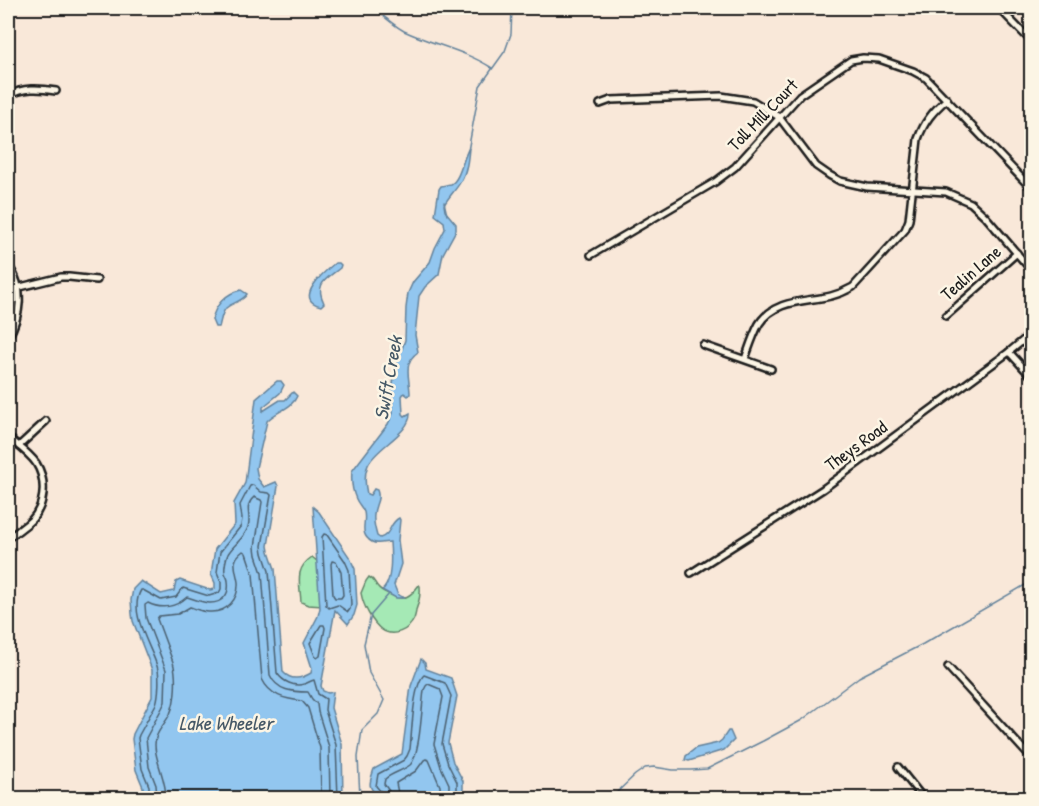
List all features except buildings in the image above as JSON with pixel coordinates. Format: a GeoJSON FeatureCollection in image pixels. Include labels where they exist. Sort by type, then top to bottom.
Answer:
{"type":"FeatureCollection","features":[{"type":"Feature","properties":{"kind":"street"},"geometry":{"type":"LineString","coordinates":[[999,8],[1032,42]]}},
{"type":"Feature","properties":{"kind":"street","name":"Toll Mill Court"},"geometry":{"type":"LineString","coordinates":[[591,255],[715,182],[735,167],[805,91],[851,60],[863,58],[879,59],[926,78],[1032,189]]}},
{"type":"Feature","properties":{"kind":"street"},"geometry":{"type":"LineString","coordinates":[[8,96],[29,89],[56,91]]}},
{"type":"Feature","properties":{"kind":"street"},"geometry":{"type":"LineString","coordinates":[[600,104],[611,100],[721,96],[753,101],[779,117],[816,166],[840,181],[860,186],[946,192],[971,204],[985,216],[1032,271]]}},
{"type":"Feature","properties":{"kind":"street"},"geometry":{"type":"LineString","coordinates":[[745,359],[759,325],[768,315],[778,307],[787,304],[831,296],[853,287],[905,230],[909,220],[918,139],[928,117],[947,99]]}},
{"type":"Feature","properties":{"kind":"street","name":"Tealin Lane"},"geometry":{"type":"LineString","coordinates":[[946,316],[1017,253]]}},
{"type":"Feature","properties":{"kind":"street"},"geometry":{"type":"LineString","coordinates":[[8,265],[18,287],[20,307],[8,338]]}},
{"type":"Feature","properties":{"kind":"street"},"geometry":{"type":"LineString","coordinates":[[8,290],[69,277],[97,280]]}},
{"type":"Feature","properties":{"kind":"street","name":"Theys Road"},"geometry":{"type":"LineString","coordinates":[[691,573],[823,489],[1032,333]]}},
{"type":"Feature","properties":{"kind":"street"},"geometry":{"type":"LineString","coordinates":[[703,345],[771,369]]}},
{"type":"Feature","properties":{"kind":"street"},"geometry":{"type":"LineString","coordinates":[[1009,352],[1032,377]]}},
{"type":"Feature","properties":{"kind":"street"},"geometry":{"type":"LineString","coordinates":[[18,446],[46,421]]}},
{"type":"Feature","properties":{"kind":"street"},"geometry":{"type":"LineString","coordinates":[[8,437],[37,465],[42,478],[44,494],[42,503],[29,524],[8,538]]}},
{"type":"Feature","properties":{"kind":"street"},"geometry":{"type":"LineString","coordinates":[[948,667],[1032,759]]}},
{"type":"Feature","properties":{"kind":"street"},"geometry":{"type":"LineString","coordinates":[[898,767],[923,798]]}},
{"type":"Feature","properties":{"kind":"green space"},"geometry":{"type":"Polygon","coordinates":[[[312,557],[323,566],[323,606],[301,602],[300,572],[312,557]]]}},
{"type":"Feature","properties":{"kind":"green space"},"geometry":{"type":"Polygon","coordinates":[[[369,577],[381,590],[399,598],[406,597],[420,586],[420,598],[414,619],[405,629],[396,633],[386,632],[378,627],[371,618],[361,593],[369,577]]]}},
{"type":"Feature","properties":{"kind":"water"},"geometry":{"type":"Polygon","coordinates":[[[469,148],[463,177],[444,205],[445,211],[456,224],[456,230],[443,254],[439,274],[419,296],[415,335],[418,352],[408,366],[410,394],[408,396],[404,393],[402,396],[403,414],[405,416],[410,413],[409,420],[405,427],[372,458],[366,472],[367,494],[370,495],[374,489],[378,494],[374,511],[377,536],[380,538],[384,536],[396,520],[399,518],[400,520],[398,540],[401,564],[394,585],[398,595],[405,598],[396,598],[382,590],[389,575],[390,542],[374,543],[365,535],[365,516],[354,492],[352,471],[388,424],[393,413],[392,389],[396,366],[405,340],[408,293],[413,282],[430,262],[445,229],[444,222],[435,215],[439,189],[441,186],[454,182],[469,148]]]}},
{"type":"Feature","properties":{"kind":"water"},"geometry":{"type":"Polygon","coordinates":[[[335,263],[341,265],[340,268],[321,286],[320,291],[324,303],[321,306],[313,303],[310,292],[313,285],[335,263]]]}},
{"type":"Feature","properties":{"kind":"water"},"geometry":{"type":"Polygon","coordinates":[[[241,290],[247,294],[243,299],[226,308],[219,327],[215,327],[212,320],[219,305],[226,297],[241,290]]]}},
{"type":"Feature","properties":{"kind":"water","name":"Lake Wheeler"},"geometry":{"type":"Polygon","coordinates":[[[277,381],[281,381],[284,385],[280,393],[263,407],[263,411],[280,400],[285,400],[293,392],[297,396],[288,407],[267,421],[256,468],[258,479],[264,487],[276,482],[278,486],[268,546],[275,569],[283,672],[286,675],[293,678],[304,677],[311,673],[312,668],[304,643],[320,608],[313,507],[319,512],[355,569],[357,605],[348,624],[335,610],[321,686],[323,691],[333,692],[331,708],[342,744],[343,798],[143,798],[143,787],[136,770],[132,739],[152,697],[152,670],[133,621],[131,600],[133,589],[141,581],[161,594],[174,591],[176,582],[180,580],[210,590],[215,589],[211,574],[215,549],[235,524],[234,503],[245,483],[256,399],[277,381]]]}},
{"type":"Feature","properties":{"kind":"water"},"geometry":{"type":"Polygon","coordinates":[[[421,659],[426,669],[451,678],[457,696],[448,743],[453,762],[463,781],[463,798],[379,798],[372,791],[371,778],[374,769],[402,754],[411,686],[421,659]]]}},
{"type":"Feature","properties":{"kind":"water"},"geometry":{"type":"Polygon","coordinates":[[[728,731],[734,740],[724,750],[689,761],[685,760],[686,756],[696,748],[718,743],[728,731]]]}},
{"type":"Feature","properties":{"kind":"waterway"},"geometry":{"type":"LineString","coordinates":[[374,8],[404,31],[471,57],[492,68]]}},
{"type":"Feature","properties":{"kind":"waterway","name":"Swift Creek"},"geometry":{"type":"LineString","coordinates":[[468,151],[480,86],[505,51],[511,34],[512,8]]}},
{"type":"Feature","properties":{"kind":"waterway","name":"Swift Creek"},"geometry":{"type":"LineString","coordinates":[[444,202],[447,215]]}},
{"type":"Feature","properties":{"kind":"waterway"},"geometry":{"type":"LineString","coordinates":[[611,798],[645,768],[707,769],[763,741],[802,720],[859,677],[923,644],[1032,581]]}},
{"type":"Feature","properties":{"kind":"waterway","name":"Swift Creek"},"geometry":{"type":"LineString","coordinates":[[360,798],[358,757],[362,730],[378,714],[384,700],[369,673],[364,644],[371,615],[389,594]]}}]}
